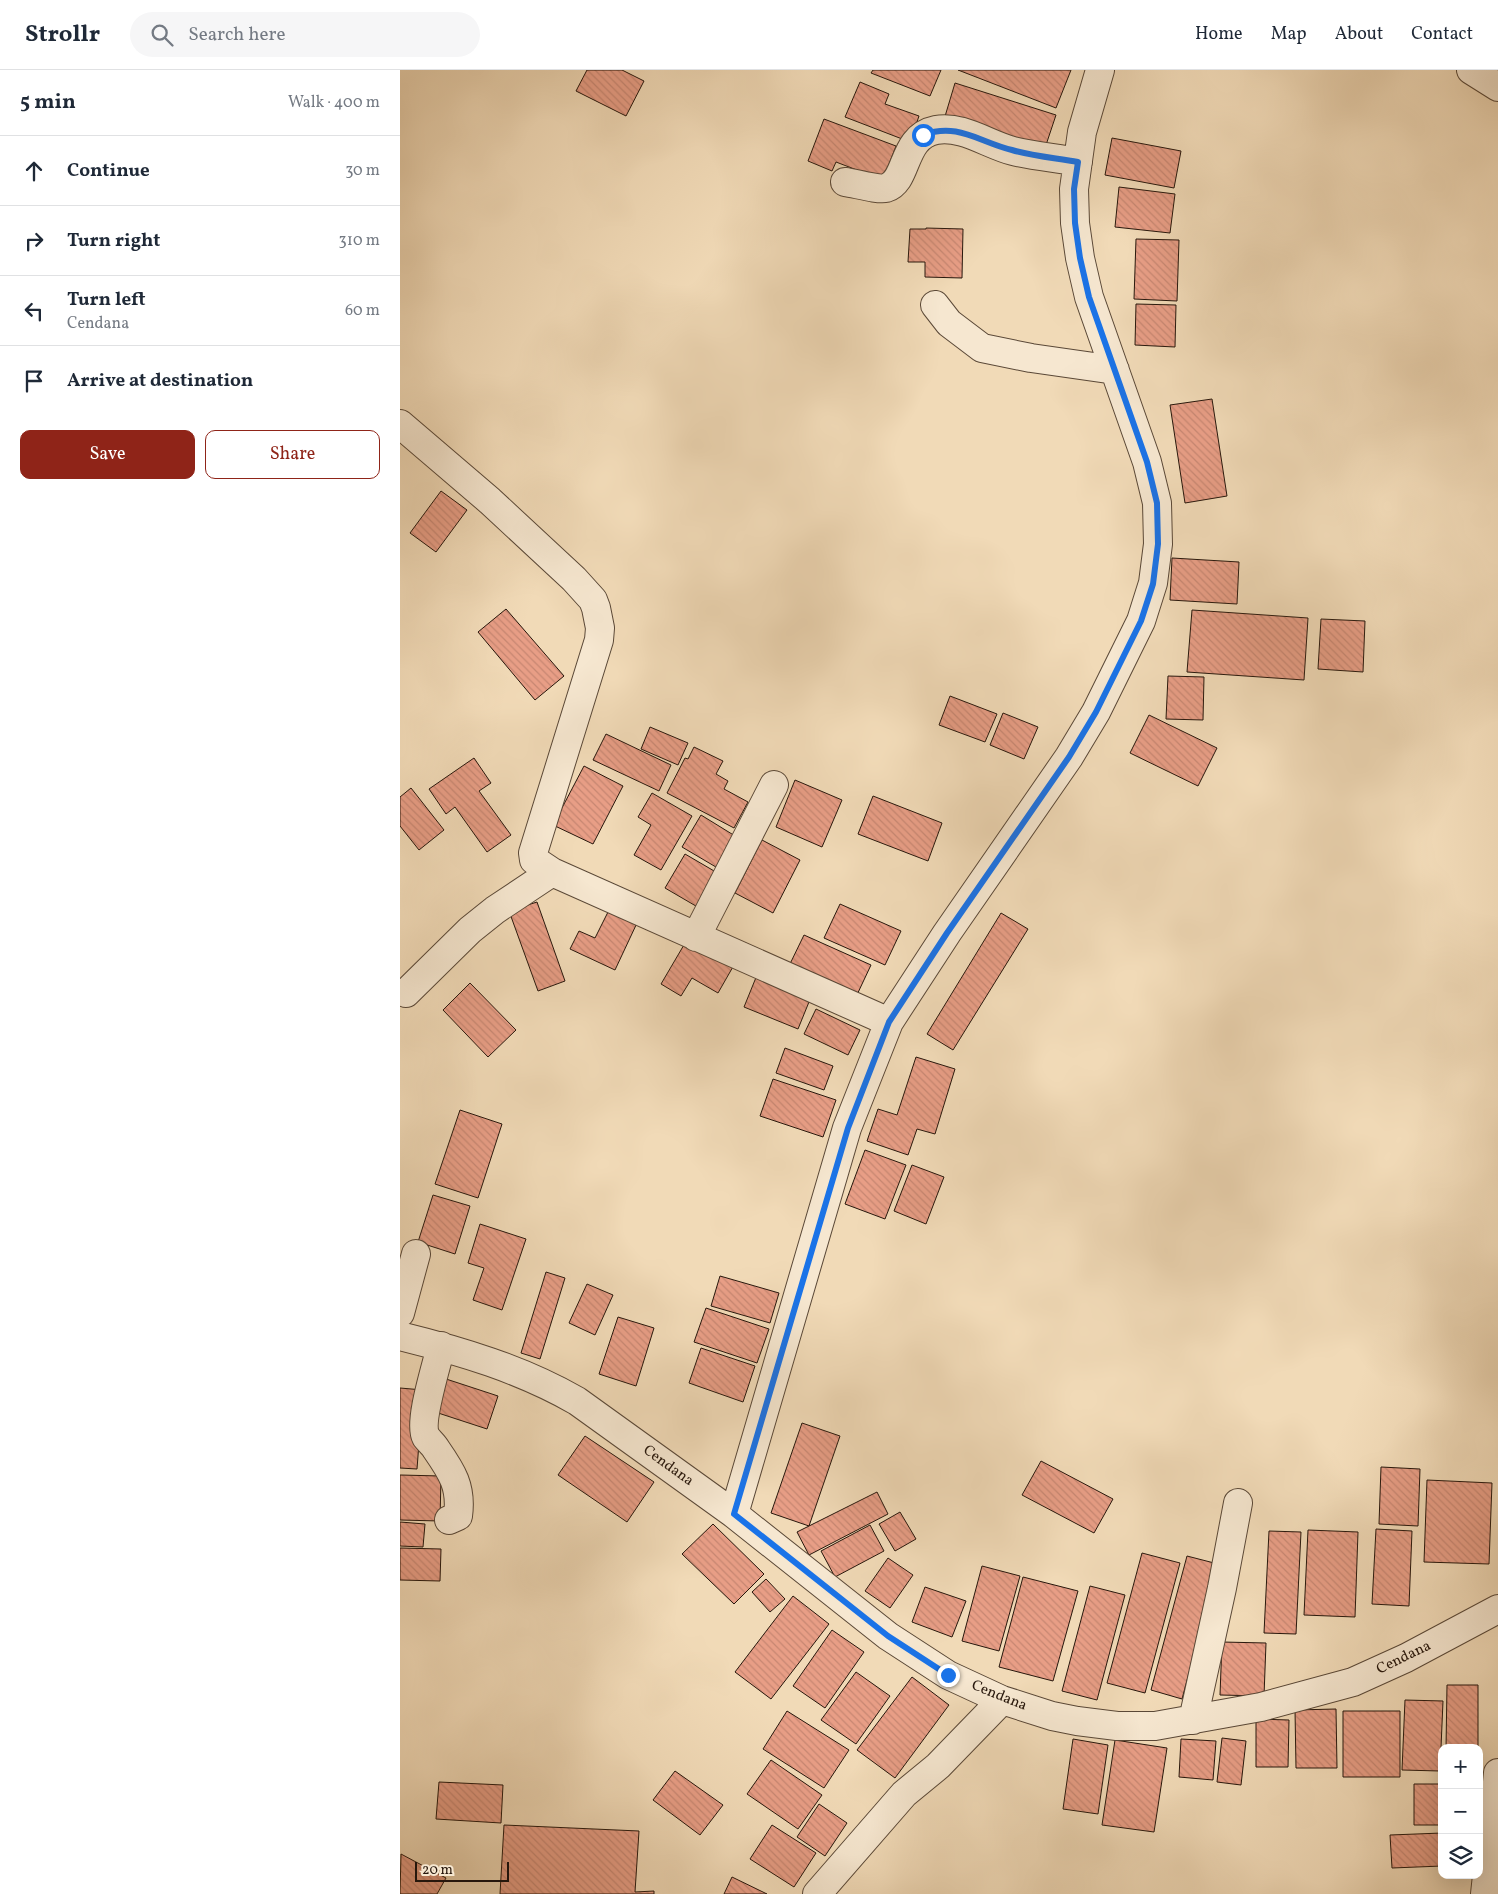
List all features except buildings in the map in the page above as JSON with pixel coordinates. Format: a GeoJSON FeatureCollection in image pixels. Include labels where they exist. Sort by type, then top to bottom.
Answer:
{"type":"FeatureCollection","features":[{"type":"Feature","properties":{"kind":"street"},"geometry":{"type":"LineString","coordinates":[[734,1514],[848,1128],[889,1022],[947,933],[1069,757],[1096,712],[1144,612],[1153,584],[1158,544],[1157,503],[1147,462],[1089,297],[1080,258],[1075,223],[1074,197],[1082,132],[1100,70]]}},
{"type":"Feature","properties":{"kind":"street"},"geometry":{"type":"LineString","coordinates":[[1471,70],[1498,87]]}},
{"type":"Feature","properties":{"kind":"street"},"geometry":{"type":"LineString","coordinates":[[844,182],[885,188],[897,182],[909,150],[923,135],[936,130],[951,130],[1012,150],[1078,162]]}},
{"type":"Feature","properties":{"kind":"street"},"geometry":{"type":"LineString","coordinates":[[935,305],[949,323],[982,348],[1031,358],[1115,370]]}},
{"type":"Feature","properties":{"kind":"street"},"geometry":{"type":"LineString","coordinates":[[400,424],[490,501],[574,579],[592,600],[596,608],[600,628],[599,640],[533,853],[534,860],[552,872],[889,1022]]}},
{"type":"Feature","properties":{"kind":"street"},"geometry":{"type":"LineString","coordinates":[[696,937],[774,785]]}},
{"type":"Feature","properties":{"kind":"street"},"geometry":{"type":"LineString","coordinates":[[406,993],[470,930],[495,910],[552,872]]}},
{"type":"Feature","properties":{"kind":"street"},"geometry":{"type":"LineString","coordinates":[[400,1313],[416,1254]]}},
{"type":"Feature","properties":{"kind":"street","name":"Cendana"},"geometry":{"type":"LineString","coordinates":[[400,1336],[441,1346],[521,1373],[550,1385],[577,1401],[734,1514],[888,1636],[948,1675],[1002,1700],[1052,1716],[1077,1722],[1117,1726],[1155,1726],[1261,1707],[1354,1682],[1414,1654],[1498,1609]]}},
{"type":"Feature","properties":{"kind":"street"},"geometry":{"type":"LineString","coordinates":[[441,1346],[427,1399],[425,1426],[426,1436],[451,1470],[458,1487],[460,1501],[458,1516],[449,1520]]}},
{"type":"Feature","properties":{"kind":"street"},"geometry":{"type":"LineString","coordinates":[[1193,1720],[1222,1588],[1238,1503]]}},
{"type":"Feature","properties":{"kind":"street"},"geometry":{"type":"LineString","coordinates":[[817,1894],[904,1794],[938,1766],[1002,1700]]}},
{"type":"Feature","properties":{"kind":"street"},"geometry":{"type":"LineString","coordinates":[[1485,1894],[1498,1773]]}},
{"type":"Feature","properties":{"kind":"route"},"geometry":{"type":"LineString","coordinates":[[923,135],[936,130],[951,130],[1012,150],[1078,162],[1074,189],[1075,223],[1080,258],[1089,297],[1147,462],[1157,503],[1158,544],[1153,584],[1141,621],[1096,712],[1069,757],[947,933],[889,1022],[848,1128],[734,1514],[888,1636],[948,1675]]}}]}
